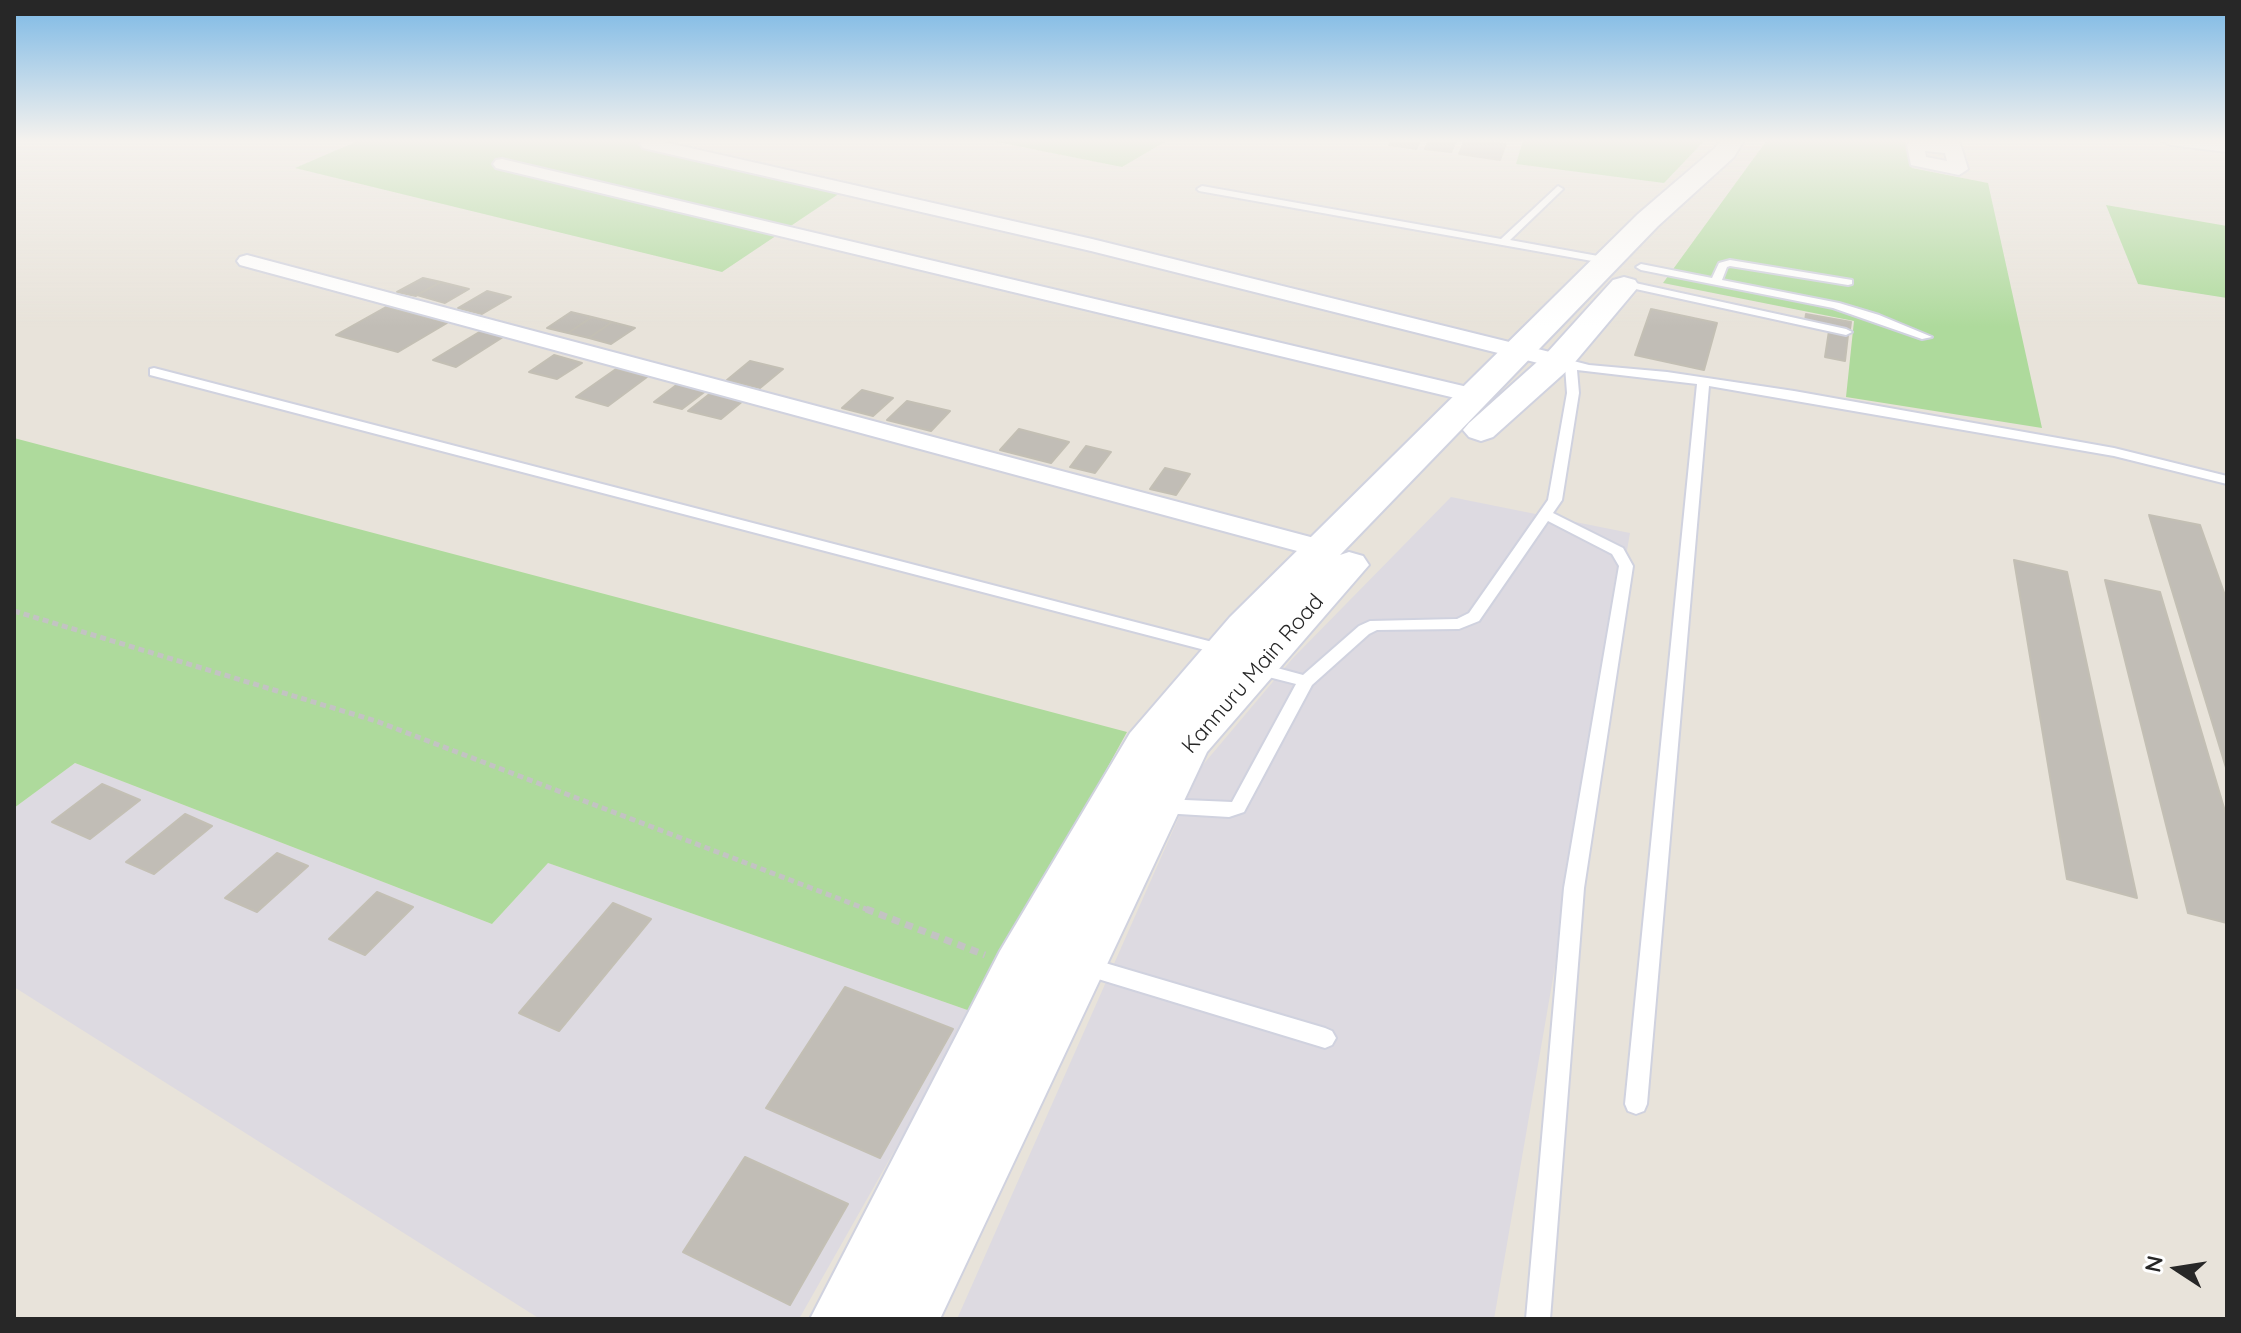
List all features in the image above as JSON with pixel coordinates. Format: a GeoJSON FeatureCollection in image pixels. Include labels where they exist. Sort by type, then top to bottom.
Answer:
{"type":"FeatureCollection","features":[{"type":"Feature","properties":{"kind":"main road"},"geometry":{"type":"LineString","coordinates":[[1625,271],[1648,220],[1668,202]]}},
{"type":"Feature","properties":{"kind":"main road","name":"Kannuru Main Road"},"geometry":{"type":"LineString","coordinates":[[904,1319],[1188,742],[1240,659],[1550,359],[1625,271],[1702,202]]}},
{"type":"Feature","properties":{"kind":"main road"},"geometry":{"type":"LineString","coordinates":[[844,1319],[1020,968],[1147,745],[1240,659],[1323,549],[1476,396],[1550,359]]}},
{"type":"Feature","properties":{"kind":"street"},"geometry":{"type":"LineString","coordinates":[[662,202],[1476,396]]}},
{"type":"Feature","properties":{"kind":"street"},"geometry":{"type":"LineString","coordinates":[[904,202],[1092,245],[1550,359]]}},
{"type":"Feature","properties":{"kind":"street"},"geometry":{"type":"LineString","coordinates":[[247,261],[1323,549]]}},
{"type":"Feature","properties":{"kind":"lane"},"geometry":{"type":"LineString","coordinates":[[1277,202],[1503,242],[1625,271],[1846,332]]}},
{"type":"Feature","properties":{"kind":"lane"},"geometry":{"type":"LineString","coordinates":[[1503,242],[1544,202]]}},
{"type":"Feature","properties":{"kind":"lane"},"geometry":{"type":"LineString","coordinates":[[1716,281],[1723,265],[1730,263],[1848,282]]}},
{"type":"Feature","properties":{"kind":"lane"},"geometry":{"type":"LineString","coordinates":[[1625,271],[1716,281],[1835,305],[1926,337]]}},
{"type":"Feature","properties":{"kind":"lane"},"geometry":{"type":"LineString","coordinates":[[1550,359],[1589,369],[1703,382],[2114,452],[2227,480]]}},
{"type":"Feature","properties":{"kind":"lane"},"geometry":{"type":"LineString","coordinates":[[1157,805],[1229,810],[1238,807],[1306,681],[1364,630],[1375,625],[1468,622],[1555,500],[1573,393],[1550,359]]}},
{"type":"Feature","properties":{"kind":"lane"},"geometry":{"type":"LineString","coordinates":[[154,372],[1240,659],[1306,681]]}},
{"type":"Feature","properties":{"kind":"lane"},"geometry":{"type":"LineString","coordinates":[[1636,1104],[1703,382]]}},
{"type":"Feature","properties":{"kind":"lane"},"geometry":{"type":"LineString","coordinates":[[1538,1319],[1574,888],[1626,566],[1618,551],[1547,515]]}},
{"type":"Feature","properties":{"kind":"lane"},"geometry":{"type":"LineString","coordinates":[[1079,964],[1325,1038]]}},
{"type":"Feature","properties":{"kind":"path"},"geometry":{"type":"LineString","coordinates":[[14,611],[376,721],[1020,968]]}},
{"type":"Feature","properties":{"kind":"shaded area"},"geometry":{"type":"Polygon","coordinates":[[[1451,497],[1630,533],[1494,1319],[957,1319],[1201,767],[1293,658],[1451,497]]]}},
{"type":"Feature","properties":{"kind":"shaded area"},"geometry":{"type":"Polygon","coordinates":[[[75,763],[492,924],[548,863],[973,1012],[799,1319],[540,1319],[14,987],[14,808],[75,763]]]}},
{"type":"Feature","properties":{"kind":"green space"},"geometry":{"type":"Polygon","coordinates":[[[435,202],[826,202],[722,272],[435,202]]]}},
{"type":"Feature","properties":{"kind":"green space"},"geometry":{"type":"Polygon","coordinates":[[[1722,202],[1992,202],[2042,428],[1846,397],[1854,321],[1663,283],[1722,202]]]}},
{"type":"Feature","properties":{"kind":"green space"},"geometry":{"type":"Polygon","coordinates":[[[2106,205],[2227,226],[2227,298],[2138,284],[2106,205]]]}},
{"type":"Feature","properties":{"kind":"green space"},"geometry":{"type":"Polygon","coordinates":[[[14,438],[1127,732],[973,1012],[548,863],[492,924],[75,763],[14,808],[14,438]]]}},
{"type":"Feature","properties":{"kind":"building"},"geometry":{"type":"Polygon","coordinates":[[[423,278],[441,282],[416,296],[397,292],[423,278]]]}},
{"type":"Feature","properties":{"kind":"building"},"geometry":{"type":"Polygon","coordinates":[[[441,282],[469,289],[445,303],[417,295],[441,282]]]}},
{"type":"Feature","properties":{"kind":"building"},"geometry":{"type":"Polygon","coordinates":[[[487,291],[511,297],[482,314],[458,308],[487,291]]]}},
{"type":"Feature","properties":{"kind":"building"},"geometry":{"type":"Polygon","coordinates":[[[386,307],[447,323],[398,352],[336,335],[386,307]]]}},
{"type":"Feature","properties":{"kind":"building"},"geometry":{"type":"Polygon","coordinates":[[[1651,309],[1717,323],[1704,370],[1635,355],[1651,309]]]}},
{"type":"Feature","properties":{"kind":"building"},"geometry":{"type":"Polygon","coordinates":[[[571,312],[592,317],[568,333],[547,328],[571,312]]]}},
{"type":"Feature","properties":{"kind":"building"},"geometry":{"type":"Polygon","coordinates":[[[1806,314],[1851,322],[1850,329],[1805,321],[1806,314]]]}},
{"type":"Feature","properties":{"kind":"building"},"geometry":{"type":"Polygon","coordinates":[[[592,317],[612,322],[589,338],[568,333],[592,317]]]}},
{"type":"Feature","properties":{"kind":"building"},"geometry":{"type":"Polygon","coordinates":[[[612,322],[635,328],[611,344],[589,338],[612,322]]]}},
{"type":"Feature","properties":{"kind":"building"},"geometry":{"type":"Polygon","coordinates":[[[481,331],[503,337],[456,367],[433,360],[481,331]]]}},
{"type":"Feature","properties":{"kind":"building"},"geometry":{"type":"Polygon","coordinates":[[[1829,331],[1848,335],[1845,361],[1825,357],[1829,331]]]}},
{"type":"Feature","properties":{"kind":"building"},"geometry":{"type":"Polygon","coordinates":[[[554,355],[582,363],[557,379],[529,372],[554,355]]]}},
{"type":"Feature","properties":{"kind":"building"},"geometry":{"type":"Polygon","coordinates":[[[750,361],[783,369],[760,388],[727,380],[750,361]]]}},
{"type":"Feature","properties":{"kind":"building"},"geometry":{"type":"Polygon","coordinates":[[[616,369],[647,377],[608,406],[576,397],[616,369]]]}},
{"type":"Feature","properties":{"kind":"building"},"geometry":{"type":"Polygon","coordinates":[[[679,383],[707,390],[682,409],[654,402],[679,383]]]}},
{"type":"Feature","properties":{"kind":"building"},"geometry":{"type":"Polygon","coordinates":[[[862,390],[893,398],[873,416],[842,408],[862,390]]]}},
{"type":"Feature","properties":{"kind":"building"},"geometry":{"type":"Polygon","coordinates":[[[712,392],[744,400],[721,419],[688,411],[712,392]]]}},
{"type":"Feature","properties":{"kind":"building"},"geometry":{"type":"Polygon","coordinates":[[[907,401],[950,411],[931,431],[887,420],[907,401]]]}},
{"type":"Feature","properties":{"kind":"building"},"geometry":{"type":"Polygon","coordinates":[[[1019,429],[1069,442],[1051,463],[1000,450],[1019,429]]]}},
{"type":"Feature","properties":{"kind":"building"},"geometry":{"type":"Polygon","coordinates":[[[1086,446],[1111,452],[1095,473],[1070,467],[1086,446]]]}},
{"type":"Feature","properties":{"kind":"building"},"geometry":{"type":"Polygon","coordinates":[[[1165,468],[1190,474],[1176,495],[1150,489],[1165,468]]]}},
{"type":"Feature","properties":{"kind":"building"},"geometry":{"type":"Polygon","coordinates":[[[2149,515],[2200,525],[2227,601],[2227,771],[2149,515]]]}},
{"type":"Feature","properties":{"kind":"building"},"geometry":{"type":"Polygon","coordinates":[[[2014,560],[2067,572],[2137,898],[2067,879],[2014,560]]]}},
{"type":"Feature","properties":{"kind":"building"},"geometry":{"type":"Polygon","coordinates":[[[2105,580],[2160,592],[2227,818],[2227,923],[2188,913],[2105,580]]]}},
{"type":"Feature","properties":{"kind":"building"},"geometry":{"type":"Polygon","coordinates":[[[102,784],[140,800],[90,839],[52,822],[102,784]]]}},
{"type":"Feature","properties":{"kind":"building"},"geometry":{"type":"Polygon","coordinates":[[[185,814],[212,826],[154,874],[126,862],[185,814]]]}},
{"type":"Feature","properties":{"kind":"building"},"geometry":{"type":"Polygon","coordinates":[[[277,853],[308,866],[257,912],[225,898],[277,853]]]}},
{"type":"Feature","properties":{"kind":"building"},"geometry":{"type":"Polygon","coordinates":[[[377,892],[413,907],[365,955],[329,939],[377,892]]]}},
{"type":"Feature","properties":{"kind":"building"},"geometry":{"type":"Polygon","coordinates":[[[613,903],[651,919],[559,1031],[519,1013],[613,903]]]}},
{"type":"Feature","properties":{"kind":"building"},"geometry":{"type":"Polygon","coordinates":[[[845,987],[953,1029],[880,1158],[766,1108],[845,987]]]}},
{"type":"Feature","properties":{"kind":"building"},"geometry":{"type":"Polygon","coordinates":[[[745,1157],[848,1204],[790,1305],[683,1252],[745,1157]]]}}]}
